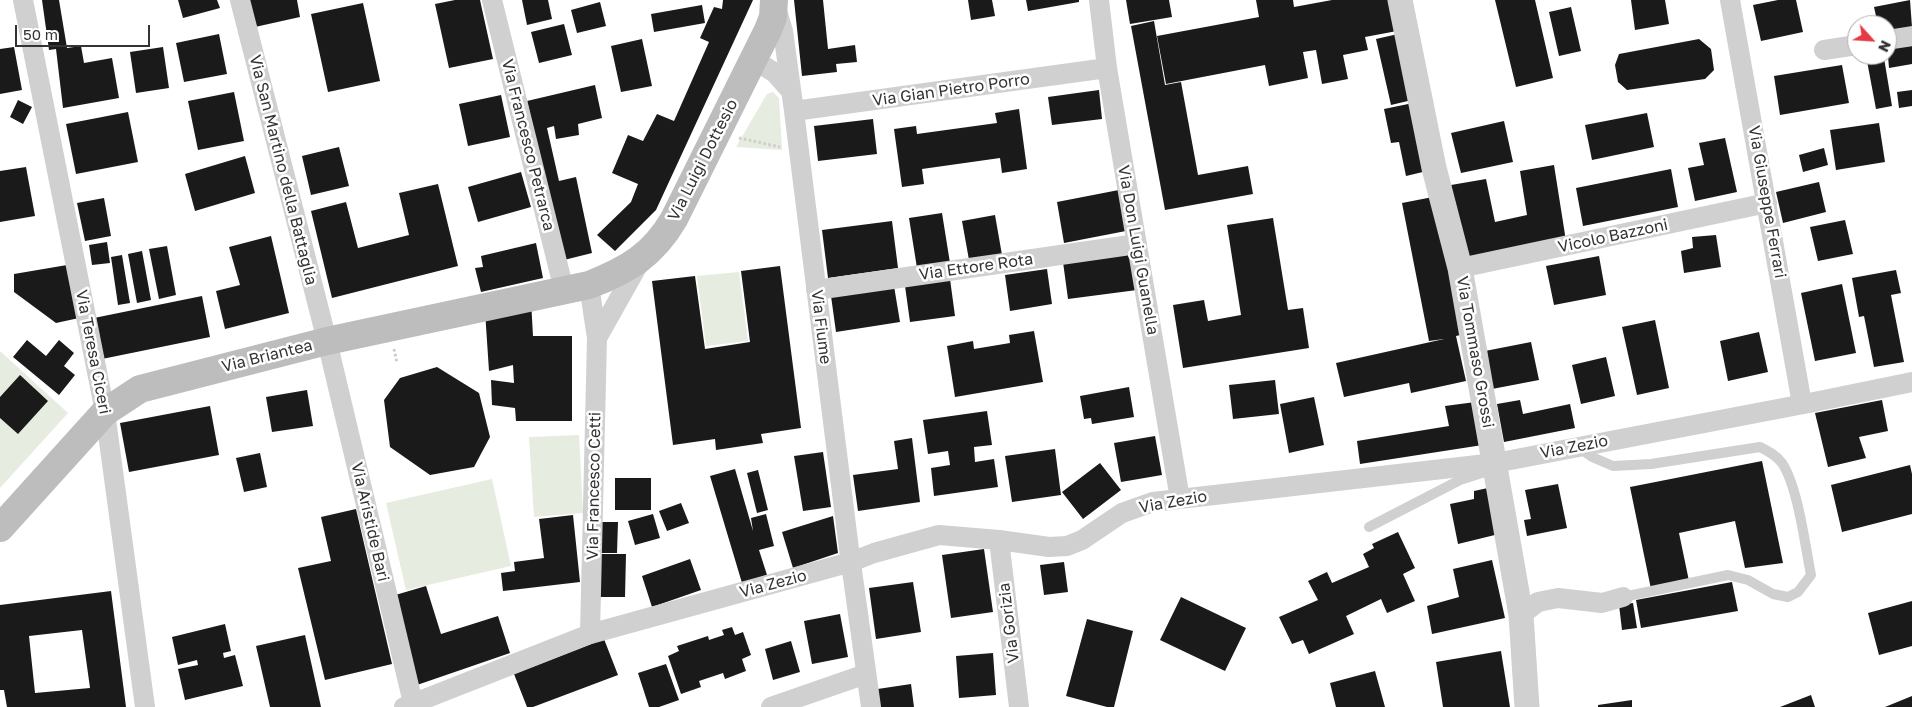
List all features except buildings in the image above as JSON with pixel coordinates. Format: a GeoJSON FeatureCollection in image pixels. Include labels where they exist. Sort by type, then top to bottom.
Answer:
{"type":"FeatureCollection","features":[{"type":"Feature","properties":{"kind":"main road","name":"Via Luigi Dottesio"},"geometry":{"type":"LineString","coordinates":[[576,288],[607,278],[642,258],[654,248],[667,231],[774,17],[775,2]]}},
{"type":"Feature","properties":{"kind":"main road","name":"Via Briantea"},"geometry":{"type":"LineString","coordinates":[[1,526],[105,412],[140,388],[326,341],[576,288]]}},
{"type":"Feature","properties":{"kind":"street","name":"Via Teresa Ciceri"},"geometry":{"type":"LineString","coordinates":[[24,0],[105,412],[145,707]]}},
{"type":"Feature","properties":{"kind":"street","name":"Via San Martino della Battaglia"},"geometry":{"type":"LineString","coordinates":[[240,0],[326,341]]}},
{"type":"Feature","properties":{"kind":"street","name":"Via Francesco Petrarca"},"geometry":{"type":"LineString","coordinates":[[492,0],[576,288]]}},
{"type":"Feature","properties":{"kind":"street","name":"Via Don Luigi Guanella"},"geometry":{"type":"LineString","coordinates":[[1099,0],[1107,68],[1180,499]]}},
{"type":"Feature","properties":{"kind":"street","name":"Via Tommaso Grossi"},"geometry":{"type":"LineString","coordinates":[[1400,0],[1434,168],[1460,268],[1496,466],[1521,615],[1526,707]]}},
{"type":"Feature","properties":{"kind":"street","name":"Via Giuseppe Ferrari"},"geometry":{"type":"LineString","coordinates":[[1730,0],[1802,404]]}},
{"type":"Feature","properties":{"kind":"street","name":"Via Fiume"},"geometry":{"type":"LineString","coordinates":[[775,2],[783,31],[871,707]]}},
{"type":"Feature","properties":{"kind":"street"},"geometry":{"type":"LineString","coordinates":[[1897,38],[1912,36]]}},
{"type":"Feature","properties":{"kind":"street"},"geometry":{"type":"LineString","coordinates":[[1824,50],[1847,47]]}},
{"type":"Feature","properties":{"kind":"street"},"geometry":{"type":"LineString","coordinates":[[753,59],[775,73],[791,91]]}},
{"type":"Feature","properties":{"kind":"street","name":"Via Gian Pietro Porro"},"geometry":{"type":"LineString","coordinates":[[794,112],[1107,68]]}},
{"type":"Feature","properties":{"kind":"street","name":"Vicolo Bazzoni"},"geometry":{"type":"LineString","coordinates":[[1460,268],[1767,203]]}},
{"type":"Feature","properties":{"kind":"street","name":"Via Ettore Rota"},"geometry":{"type":"LineString","coordinates":[[816,290],[1137,244]]}},
{"type":"Feature","properties":{"kind":"street","name":"Via Francesco Cetti"},"geometry":{"type":"LineString","coordinates":[[597,338],[642,258]]}},
{"type":"Feature","properties":{"kind":"street","name":"Via Francesco Cetti"},"geometry":{"type":"LineString","coordinates":[[576,288],[597,338],[590,634]]}},
{"type":"Feature","properties":{"kind":"street","name":"Via Aristide Bari"},"geometry":{"type":"LineString","coordinates":[[326,341],[410,706]]}},
{"type":"Feature","properties":{"kind":"street","name":"Via Zezio"},"geometry":{"type":"LineString","coordinates":[[410,706],[590,634],[851,562],[874,553],[939,535],[999,540],[1049,548],[1067,546],[1082,540],[1130,509],[1153,502],[1496,466],[1577,446],[1912,382]]}},
{"type":"Feature","properties":{"kind":"street","name":"Via Gorizia"},"geometry":{"type":"LineString","coordinates":[[999,540],[1019,707]]}},
{"type":"Feature","properties":{"kind":"street"},"geometry":{"type":"LineString","coordinates":[[1521,615],[1538,602],[1558,598],[1602,603],[1623,597]]}},
{"type":"Feature","properties":{"kind":"street"},"geometry":{"type":"LineString","coordinates":[[771,707],[866,674]]}},
{"type":"Feature","properties":{"kind":"lane"},"geometry":{"type":"LineString","coordinates":[[1577,446],[1592,457],[1613,466],[1651,464],[1760,447],[1781,461],[1792,483],[1811,575],[1798,592],[1788,596],[1773,594],[1748,580],[1728,575],[1623,597]]}},
{"type":"Feature","properties":{"kind":"lane"},"geometry":{"type":"LineString","coordinates":[[1369,527],[1460,480],[1496,466]]}},
{"type":"Feature","properties":{"kind":"path"},"geometry":{"type":"LineString","coordinates":[[717,132],[786,148],[798,145]]}},
{"type":"Feature","properties":{"kind":"path"},"geometry":{"type":"LineString","coordinates":[[394,347],[398,363]]}},
{"type":"Feature","properties":{"kind":"shaded area"},"geometry":{"type":"Polygon","coordinates":[[[773,92],[779,98],[782,150],[736,147],[767,94],[773,92]]]}},
{"type":"Feature","properties":{"kind":"shaded area"},"geometry":{"type":"Polygon","coordinates":[[[739,272],[748,341],[706,346],[697,276],[739,272]]]}},
{"type":"Feature","properties":{"kind":"shaded area"},"geometry":{"type":"Polygon","coordinates":[[[0,351],[68,413],[0,488],[0,351]]]}},
{"type":"Feature","properties":{"kind":"shaded area"},"geometry":{"type":"Polygon","coordinates":[[[579,435],[583,513],[534,517],[529,437],[579,435]]]}},
{"type":"Feature","properties":{"kind":"shaded area"},"geometry":{"type":"Polygon","coordinates":[[[492,479],[511,566],[406,590],[386,503],[492,479]]]}}]}
